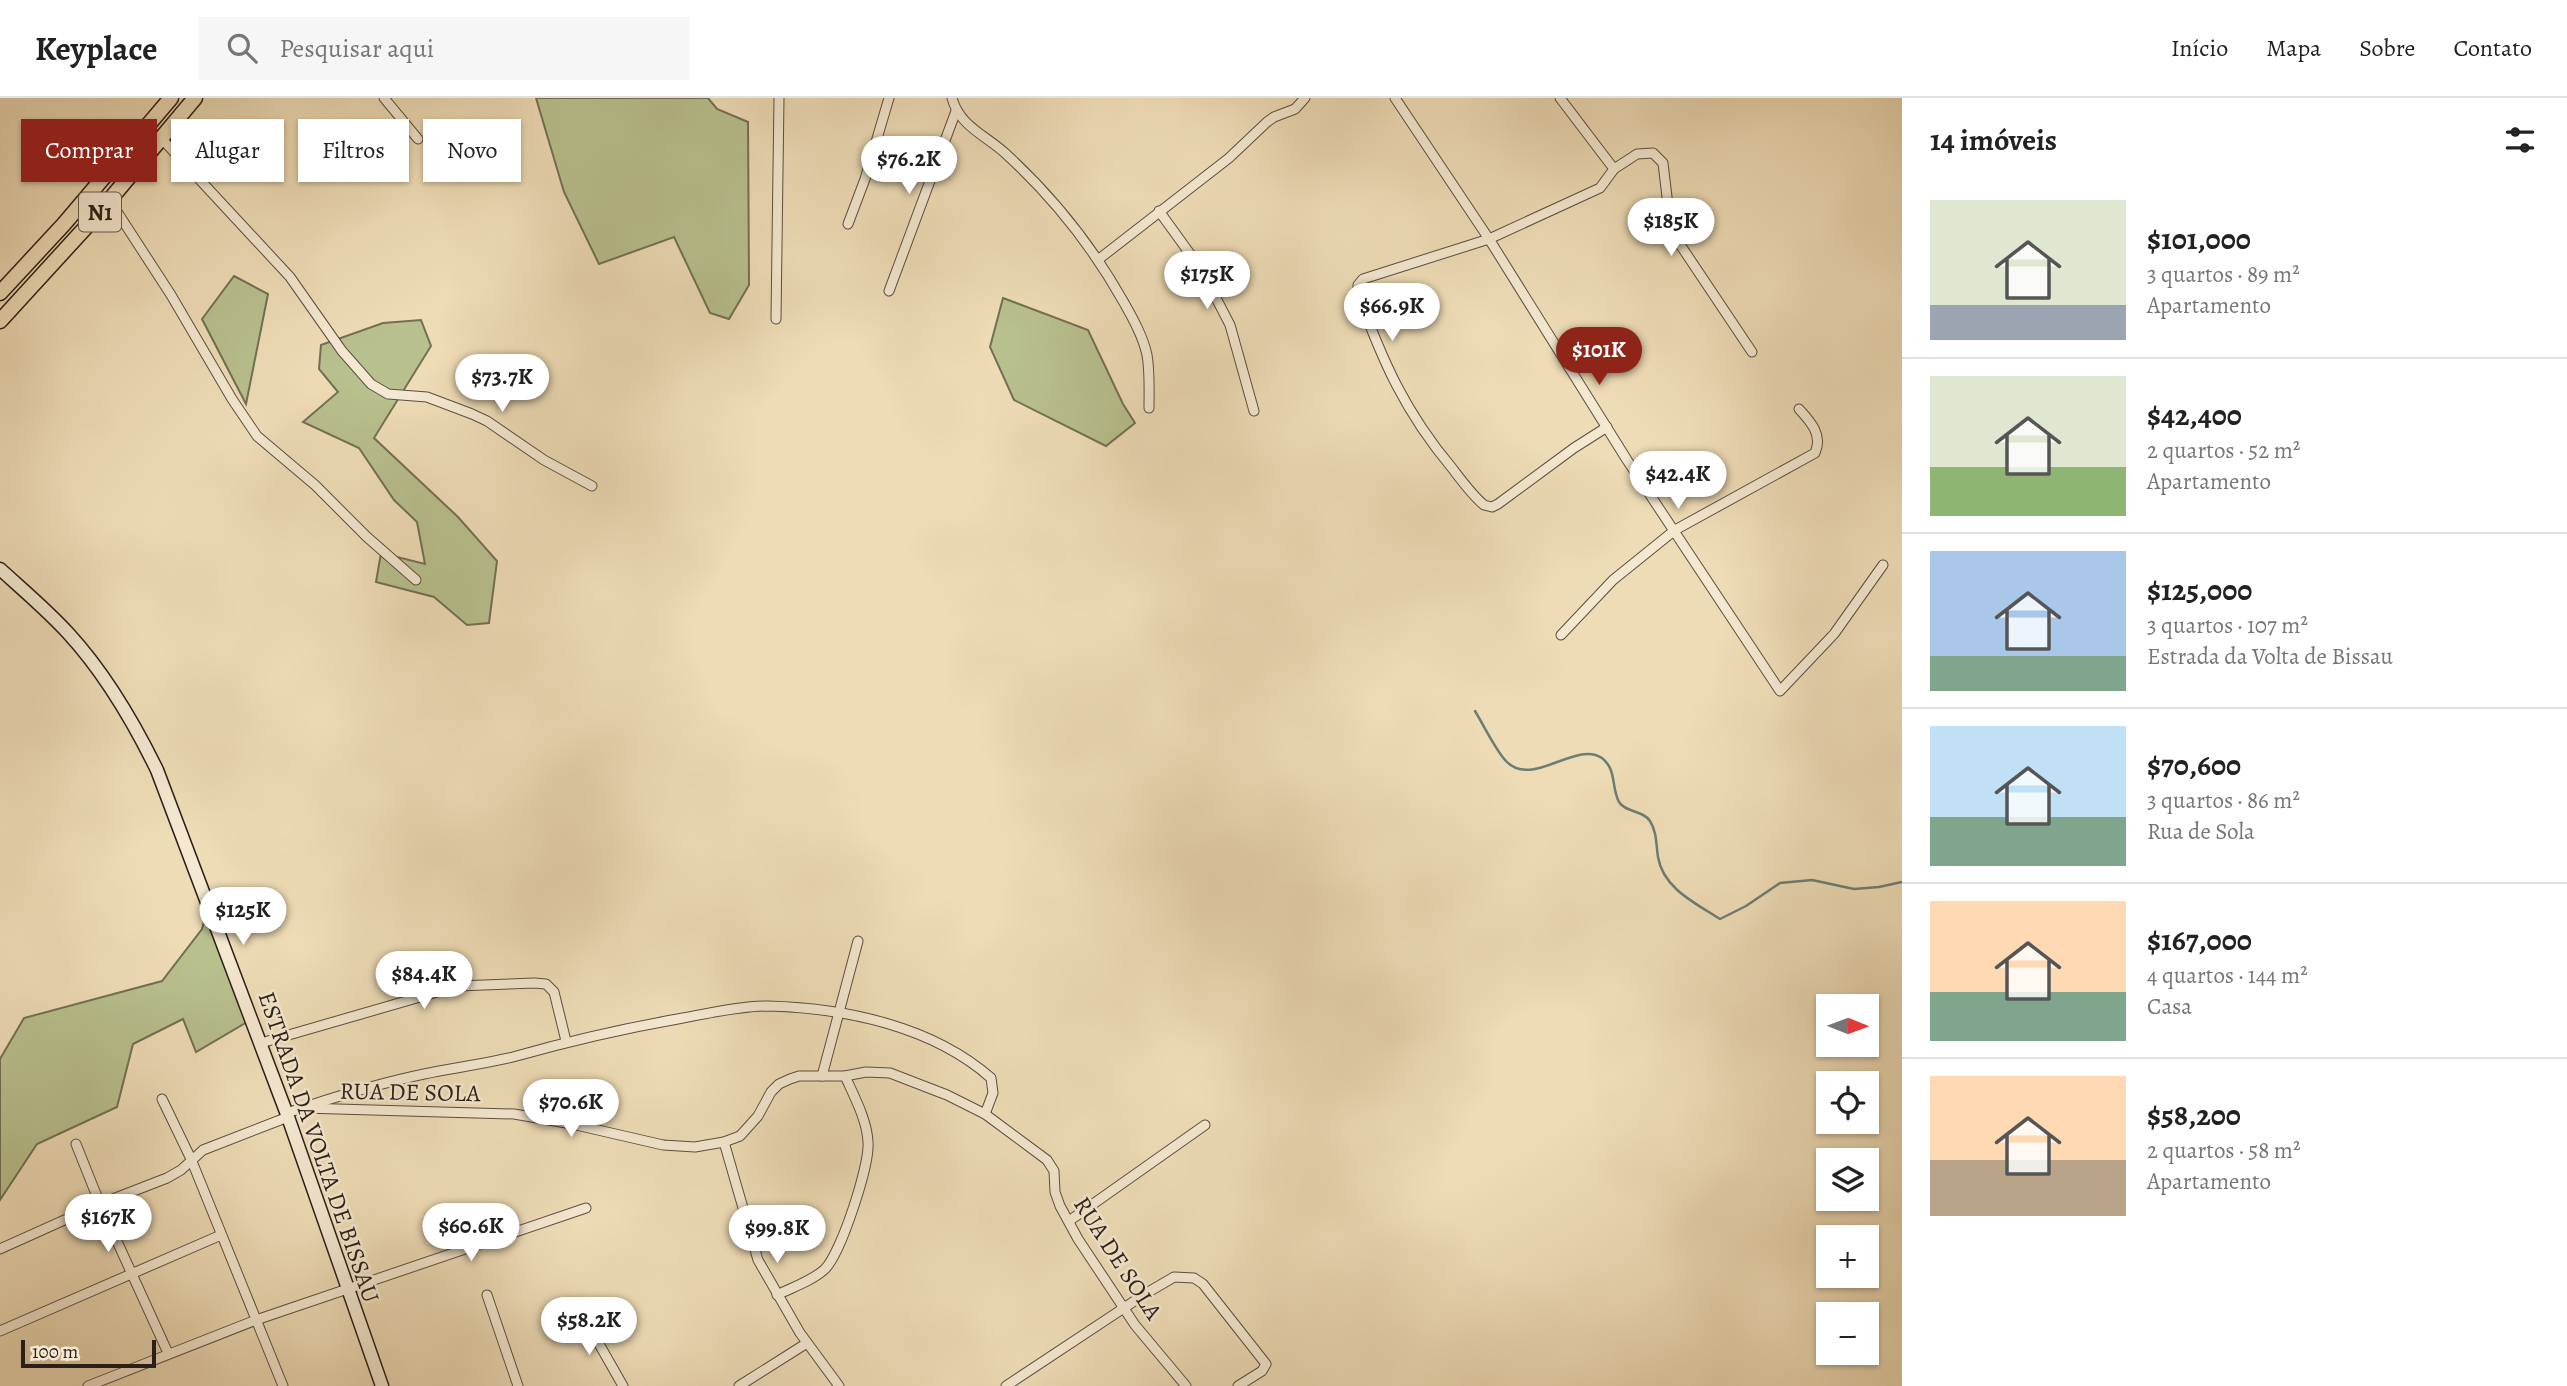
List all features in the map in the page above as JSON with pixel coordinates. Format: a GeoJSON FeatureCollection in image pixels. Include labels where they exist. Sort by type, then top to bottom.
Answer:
{"type":"FeatureCollection","features":[{"type":"Feature","properties":{"kind":"main road","name":"N1"},"geometry":{"type":"LineString","coordinates":[[0,293],[57,232],[171,98]]}},
{"type":"Feature","properties":{"kind":"main road","name":"N1"},"geometry":{"type":"LineString","coordinates":[[0,321],[110,201],[195,98]]}},
{"type":"Feature","properties":{"kind":"main road","name":"ESTRADA DA VOLTA DE BISSAU"},"geometry":{"type":"LineString","coordinates":[[0,569],[43,608],[82,649],[148,751],[174,812],[261,1042],[382,1386]]}},
{"type":"Feature","properties":{"kind":"street"},"geometry":{"type":"LineString","coordinates":[[384,98],[418,139]]}},
{"type":"Feature","properties":{"kind":"street"},"geometry":{"type":"LineString","coordinates":[[776,318],[779,98]]}},
{"type":"Feature","properties":{"kind":"street"},"geometry":{"type":"LineString","coordinates":[[848,224],[866,179],[889,98]]}},
{"type":"Feature","properties":{"kind":"street"},"geometry":{"type":"LineString","coordinates":[[951,98],[956,111],[965,122],[1032,179],[1098,259],[1141,336],[1147,354],[1149,408]]}},
{"type":"Feature","properties":{"kind":"street"},"geometry":{"type":"LineString","coordinates":[[1098,259],[1229,158],[1267,122],[1295,109],[1305,98]]}},
{"type":"Feature","properties":{"kind":"street"},"geometry":{"type":"LineString","coordinates":[[1395,98],[1780,691],[1834,634],[1883,565]]}},
{"type":"Feature","properties":{"kind":"street"},"geometry":{"type":"LineString","coordinates":[[1560,98],[1614,169]]}},
{"type":"Feature","properties":{"kind":"street"},"geometry":{"type":"LineString","coordinates":[[889,291],[956,111]]}},
{"type":"Feature","properties":{"kind":"street"},"geometry":{"type":"LineString","coordinates":[[162,139],[290,277],[342,351],[371,384],[388,394],[427,397],[472,414],[487,421],[544,460],[592,486]]}},
{"type":"Feature","properties":{"kind":"street"},"geometry":{"type":"LineString","coordinates":[[1607,428],[1573,448],[1498,504],[1488,507],[1481,503],[1413,418],[1380,355],[1357,294],[1358,285],[1363,279],[1489,239],[1600,188],[1614,169],[1637,154],[1653,153],[1663,163],[1671,231],[1752,352]]}},
{"type":"Feature","properties":{"kind":"street"},"geometry":{"type":"LineString","coordinates":[[110,201],[257,436],[315,485],[367,537],[416,580]]}},
{"type":"Feature","properties":{"kind":"street"},"geometry":{"type":"LineString","coordinates":[[1159,211],[1201,270],[1230,325],[1254,411]]}},
{"type":"Feature","properties":{"kind":"street"},"geometry":{"type":"LineString","coordinates":[[1561,635],[1613,580],[1675,530],[1815,453],[1819,443],[1813,424],[1799,409]]}},
{"type":"Feature","properties":{"kind":"street"},"geometry":{"type":"LineString","coordinates":[[822,1076],[858,941]]}},
{"type":"Feature","properties":{"kind":"street"},"geometry":{"type":"LineString","coordinates":[[261,1042],[458,986],[534,983],[547,984],[554,992],[566,1041]]}},
{"type":"Feature","properties":{"kind":"street"},"geometry":{"type":"LineString","coordinates":[[303,1108],[385,1083],[512,1057],[566,1041],[768,1006],[839,1014],[910,1030],[976,1066],[992,1078],[994,1088],[985,1114]]}},
{"type":"Feature","properties":{"kind":"street","name":"RUA DE SOLA"},"geometry":{"type":"LineString","coordinates":[[0,1250],[100,1204],[167,1178],[181,1170],[203,1150],[303,1108],[514,1114],[663,1145],[695,1147],[740,1136],[749,1128],[779,1084],[799,1076],[890,1073],[947,1095],[985,1114],[1047,1160],[1054,1171],[1056,1196],[1123,1309],[1186,1386]]}},
{"type":"Feature","properties":{"kind":"street"},"geometry":{"type":"LineString","coordinates":[[778,1295],[818,1275],[831,1262],[866,1167],[869,1147],[866,1129],[845,1076]]}},
{"type":"Feature","properties":{"kind":"street"},"geometry":{"type":"LineString","coordinates":[[162,1099],[191,1159],[283,1386]]}},
{"type":"Feature","properties":{"kind":"street"},"geometry":{"type":"LineString","coordinates":[[1069,1221],[1205,1125]]}},
{"type":"Feature","properties":{"kind":"street"},"geometry":{"type":"LineString","coordinates":[[724,1142],[751,1241],[763,1270],[807,1343],[839,1386]]}},
{"type":"Feature","properties":{"kind":"street"},"geometry":{"type":"LineString","coordinates":[[76,1144],[100,1204],[168,1353]]}},
{"type":"Feature","properties":{"kind":"street"},"geometry":{"type":"LineString","coordinates":[[88,1386],[256,1320],[586,1208]]}},
{"type":"Feature","properties":{"kind":"street"},"geometry":{"type":"LineString","coordinates":[[0,1331],[221,1235]]}},
{"type":"Feature","properties":{"kind":"street"},"geometry":{"type":"LineString","coordinates":[[1006,1386],[1174,1277],[1194,1278],[1203,1284],[1266,1364],[1262,1371],[1238,1386]]}},
{"type":"Feature","properties":{"kind":"street"},"geometry":{"type":"LineString","coordinates":[[487,1295],[518,1386]]}},
{"type":"Feature","properties":{"kind":"street"},"geometry":{"type":"LineString","coordinates":[[582,1314],[623,1386]]}},
{"type":"Feature","properties":{"kind":"street"},"geometry":{"type":"LineString","coordinates":[[740,1386],[807,1343]]}},
{"type":"Feature","properties":{"kind":"green space"},"geometry":{"type":"Polygon","coordinates":[[[536,98],[708,98],[717,109],[748,122],[749,285],[729,319],[710,313],[674,237],[599,264],[564,192],[536,98]]]}},
{"type":"Feature","properties":{"kind":"green space"},"geometry":{"type":"Polygon","coordinates":[[[234,276],[268,294],[246,404],[202,319],[234,276]]]}},
{"type":"Feature","properties":{"kind":"green space"},"geometry":{"type":"Polygon","coordinates":[[[1003,298],[1088,330],[1123,404],[1135,423],[1106,446],[1014,400],[990,347],[1003,298]]]}},
{"type":"Feature","properties":{"kind":"green space"},"geometry":{"type":"Polygon","coordinates":[[[421,320],[431,346],[374,438],[458,517],[497,561],[489,623],[467,625],[434,597],[376,582],[381,553],[425,564],[417,522],[394,500],[359,448],[303,422],[338,392],[319,369],[321,345],[383,323],[421,320]]]}},
{"type":"Feature","properties":{"kind":"green space"},"geometry":{"type":"Polygon","coordinates":[[[207,910],[247,1022],[196,1052],[183,1019],[133,1044],[117,1107],[37,1144],[0,1200],[0,1059],[24,1018],[162,981],[202,929],[207,910]]]}},
{"type":"Feature","properties":{"kind":"waterway"},"geometry":{"type":"LineString","coordinates":[[1475,711],[1502,757],[1517,768],[1541,768],[1580,755],[1591,754],[1602,758],[1612,773],[1619,802],[1622,806],[1647,817],[1652,825],[1658,857],[1666,878],[1691,901],[1720,919],[1746,906],[1780,883],[1812,880],[1854,889],[1902,882]]}}]}
